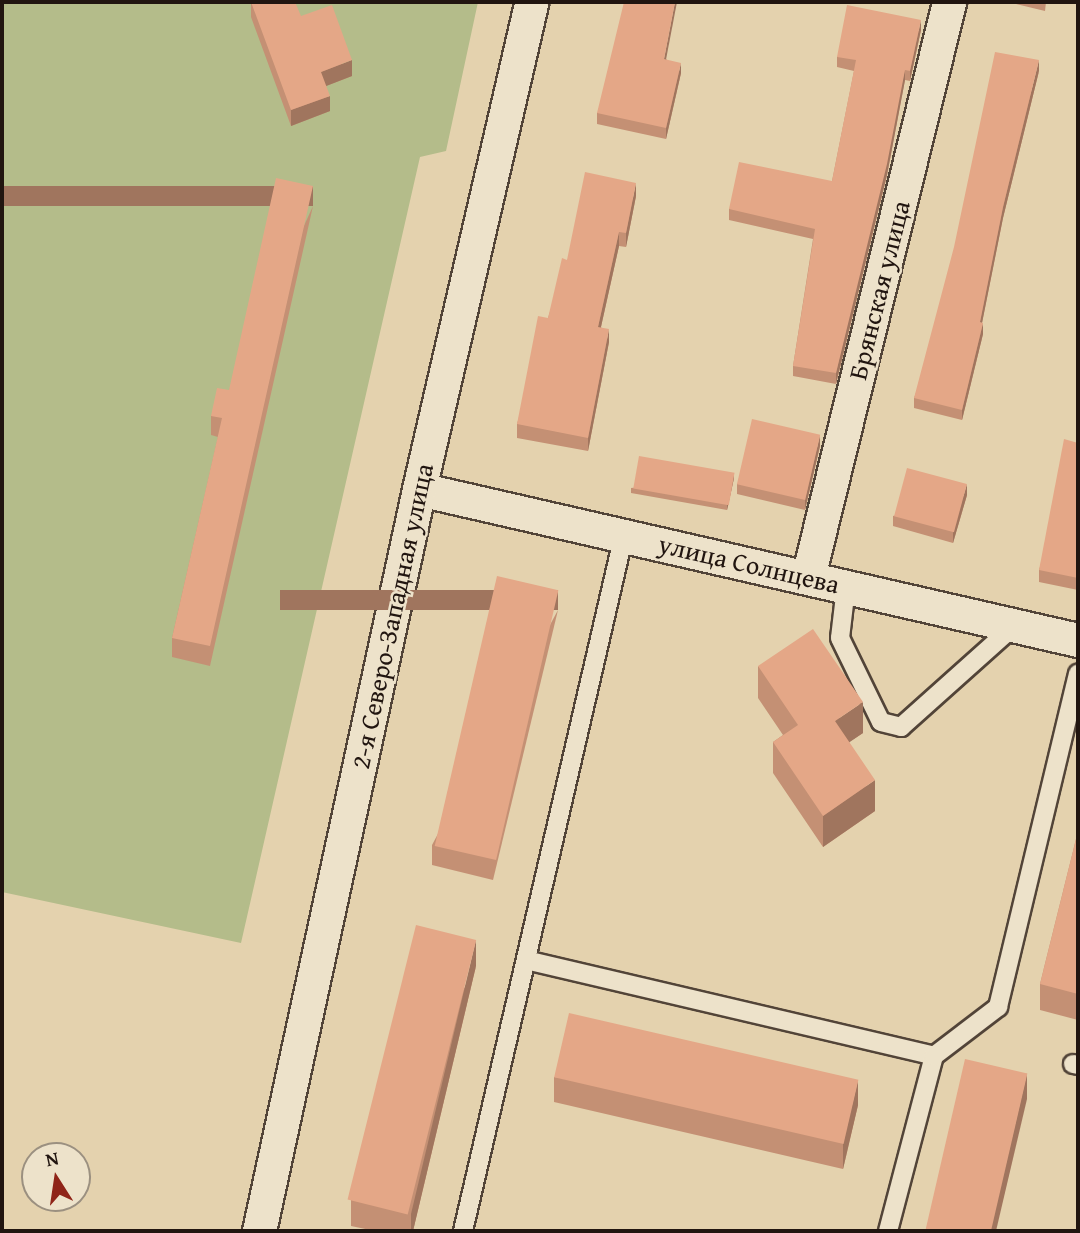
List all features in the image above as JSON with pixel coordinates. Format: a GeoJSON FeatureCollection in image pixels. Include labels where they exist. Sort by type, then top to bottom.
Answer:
{"type":"FeatureCollection","features":[{"type":"Feature","properties":{"kind":"street","name":"2-я Северо-Западная улица"},"geometry":{"type":"LineString","coordinates":[[259,1231],[419,489],[531,2]]}},
{"type":"Feature","properties":{"kind":"street","name":"Брянская улица"},"geometry":{"type":"LineString","coordinates":[[808,578],[949,2]]}},
{"type":"Feature","properties":{"kind":"street","name":"улица Солнцева"},"geometry":{"type":"LineString","coordinates":[[419,489],[1078,640]]}},
{"type":"Feature","properties":{"kind":"lane"},"geometry":{"type":"LineString","coordinates":[[463,1231],[624,535]]}},
{"type":"Feature","properties":{"kind":"lane"},"geometry":{"type":"LineString","coordinates":[[846,586],[840,638],[881,722],[901,727],[1015,625]]}},
{"type":"Feature","properties":{"kind":"lane"},"geometry":{"type":"LineString","coordinates":[[888,1231],[934,1056],[998,1007],[1078,673]]}},
{"type":"Feature","properties":{"kind":"lane"},"geometry":{"type":"LineString","coordinates":[[526,960],[934,1056]]}},
{"type":"Feature","properties":{"kind":"green space"},"geometry":{"type":"Polygon","coordinates":[[[2,2],[478,2],[446,151],[420,157],[241,943],[2,892],[2,2]]]}},
{"type":"Feature","properties":{"kind":"building"},"geometry":{"type":"Polygon","coordinates":[[[251,2],[295,2],[301,16],[332,5],[352,60],[321,72],[330,96],[291,110],[251,2]]]}},
{"type":"Feature","properties":{"kind":"building"},"geometry":{"type":"Polygon","coordinates":[[[624,2],[675,2],[664,59],[681,63],[666,128],[597,113],[624,2]]]}},
{"type":"Feature","properties":{"kind":"building"},"geometry":{"type":"Polygon","coordinates":[[[847,5],[921,20],[910,71],[905,70],[887,164],[836,373],[793,366],[815,229],[729,209],[739,162],[832,181],[856,60],[837,57],[847,5]]]}},
{"type":"Feature","properties":{"kind":"building"},"geometry":{"type":"Polygon","coordinates":[[[995,52],[1039,60],[1003,207],[980,322],[983,323],[962,410],[914,398],[954,247],[995,52]]]}},
{"type":"Feature","properties":{"kind":"building"},"geometry":{"type":"Polygon","coordinates":[[[585,172],[636,183],[626,233],[619,232],[598,327],[609,329],[588,438],[517,424],[538,316],[548,318],[562,258],[567,260],[585,172]]]}},
{"type":"Feature","properties":{"kind":"building"},"geometry":{"type":"Polygon","coordinates":[[[276,178],[313,186],[210,646],[172,638],[222,418],[211,416],[217,388],[229,390],[276,178]]]}},
{"type":"Feature","properties":{"kind":"building"},"geometry":{"type":"Polygon","coordinates":[[[752,419],[820,435],[805,500],[737,484],[752,419]]]}},
{"type":"Feature","properties":{"kind":"building"},"geometry":{"type":"Polygon","coordinates":[[[1064,439],[1078,443],[1078,578],[1039,570],[1064,439]]]}},
{"type":"Feature","properties":{"kind":"building"},"geometry":{"type":"Polygon","coordinates":[[[639,456],[735,473],[729,505],[633,488],[639,456]]]}},
{"type":"Feature","properties":{"kind":"building"},"geometry":{"type":"Polygon","coordinates":[[[907,468],[967,484],[954,532],[894,516],[907,468]]]}},
{"type":"Feature","properties":{"kind":"building"},"geometry":{"type":"Polygon","coordinates":[[[497,576],[558,590],[496,860],[435,846],[497,576]]]}},
{"type":"Feature","properties":{"kind":"building"},"geometry":{"type":"Polygon","coordinates":[[[813,629],[863,702],[835,721],[875,780],[823,816],[773,742],[798,725],[758,666],[813,629]]]}},
{"type":"Feature","properties":{"kind":"building"},"geometry":{"type":"Polygon","coordinates":[[[1078,831],[1078,994],[1040,984],[1078,831]]]}},
{"type":"Feature","properties":{"kind":"building"},"geometry":{"type":"Polygon","coordinates":[[[416,925],[476,940],[408,1215],[348,1200],[416,925]]]}},
{"type":"Feature","properties":{"kind":"building"},"geometry":{"type":"Polygon","coordinates":[[[569,1013],[858,1080],[844,1144],[554,1077],[569,1013]]]}},
{"type":"Feature","properties":{"kind":"building"},"geometry":{"type":"Polygon","coordinates":[[[965,1059],[1027,1073],[991,1231],[925,1231],[965,1059]]]}}]}
